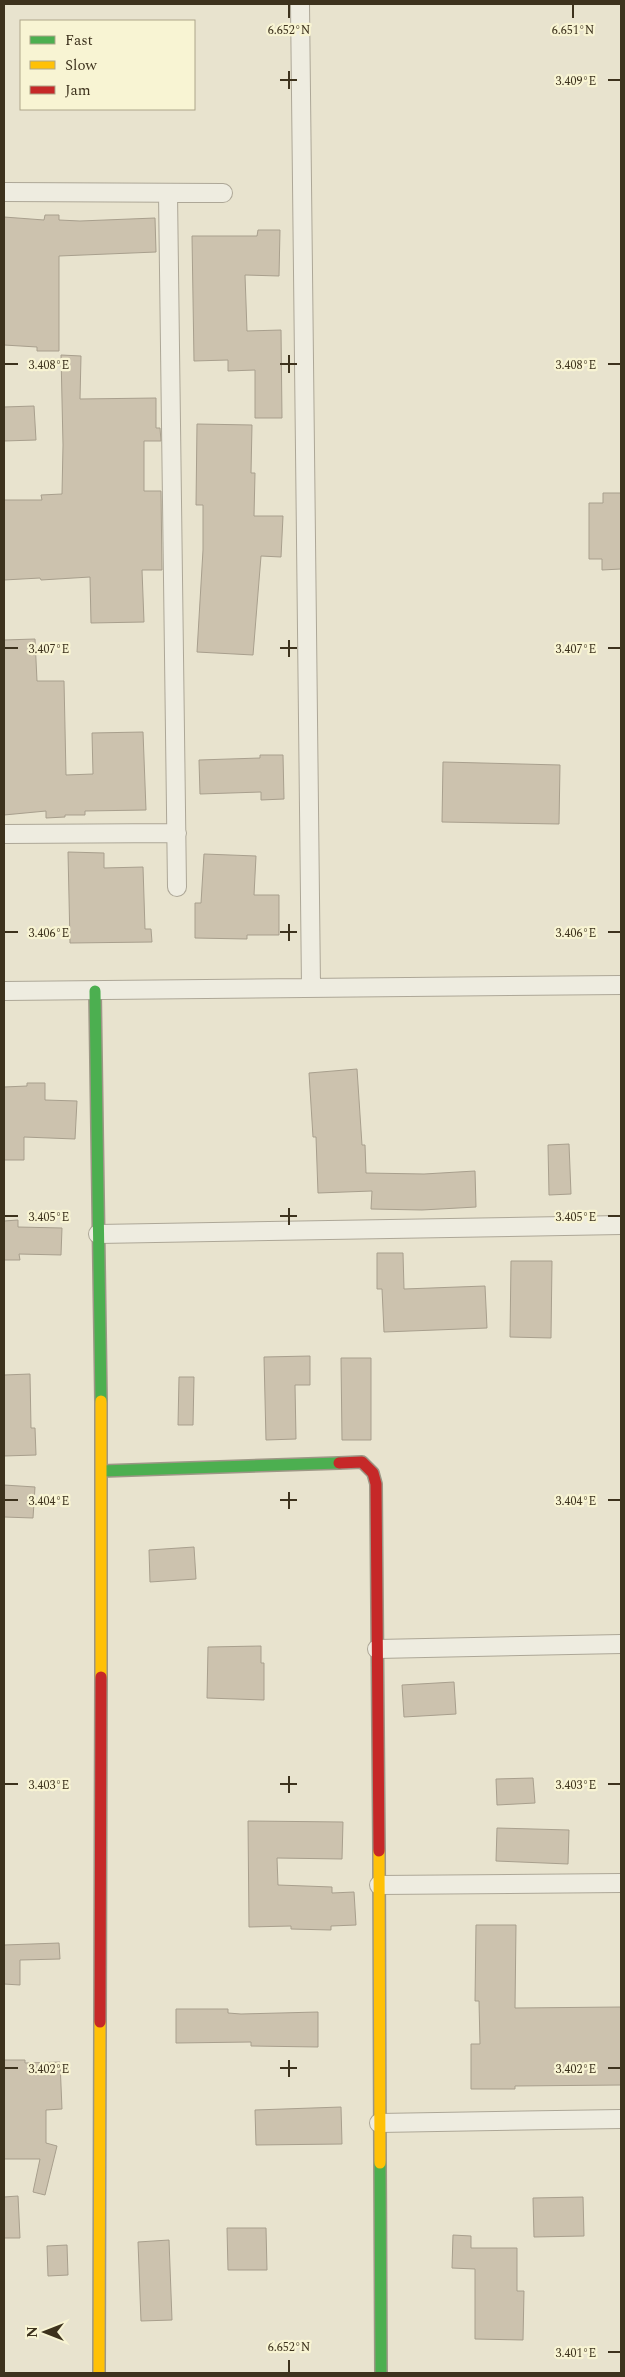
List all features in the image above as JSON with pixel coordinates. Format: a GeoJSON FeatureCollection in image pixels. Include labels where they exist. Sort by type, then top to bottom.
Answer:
{"type":"FeatureCollection","features":[{"type":"Feature","properties":{"kind":"street"},"geometry":{"type":"LineString","coordinates":[[300,4],[311,987]]}},
{"type":"Feature","properties":{"kind":"street"},"geometry":{"type":"LineString","coordinates":[[4,192],[224,193]]}},
{"type":"Feature","properties":{"kind":"street"},"geometry":{"type":"LineString","coordinates":[[168,193],[177,886]]}},
{"type":"Feature","properties":{"kind":"street"},"geometry":{"type":"LineString","coordinates":[[4,834],[177,834]]}},
{"type":"Feature","properties":{"kind":"street"},"geometry":{"type":"LineString","coordinates":[[4,991],[621,985]]}},
{"type":"Feature","properties":{"kind":"street"},"geometry":{"type":"LineString","coordinates":[[94,991],[102,1470],[99,2373]]}},
{"type":"Feature","properties":{"kind":"street"},"geometry":{"type":"LineString","coordinates":[[98,1234],[621,1225]]}},
{"type":"Feature","properties":{"kind":"street"},"geometry":{"type":"LineString","coordinates":[[102,1470],[362,1462],[372,1470],[377,1484],[381,2373]]}},
{"type":"Feature","properties":{"kind":"street"},"geometry":{"type":"LineString","coordinates":[[377,1649],[621,1644]]}},
{"type":"Feature","properties":{"kind":"street"},"geometry":{"type":"LineString","coordinates":[[379,1885],[621,1883]]}},
{"type":"Feature","properties":{"kind":"street"},"geometry":{"type":"LineString","coordinates":[[379,2123],[621,2119]]}},
{"type":"Feature","properties":{"kind":"building"},"geometry":{"type":"Polygon","coordinates":[[[45,215],[59,215],[59,220],[80,221],[155,218],[156,252],[59,256],[59,351],[37,351],[37,347],[4,345],[4,217],[44,220],[45,215]]]}},
{"type":"Feature","properties":{"kind":"building"},"geometry":{"type":"Polygon","coordinates":[[[258,230],[280,230],[279,276],[245,275],[247,331],[281,330],[282,418],[255,418],[255,370],[228,371],[228,360],[194,361],[192,236],[257,236],[258,230]]]}},
{"type":"Feature","properties":{"kind":"building"},"geometry":{"type":"Polygon","coordinates":[[[61,355],[81,356],[80,399],[156,398],[156,428],[160,428],[161,441],[144,441],[144,491],[161,491],[162,570],[142,570],[144,622],[91,623],[90,577],[4,580],[4,500],[42,500],[41,495],[62,494],[61,355]]]}},
{"type":"Feature","properties":{"kind":"building"},"geometry":{"type":"Polygon","coordinates":[[[34,406],[36,440],[4,441],[4,407],[34,406]]]}},
{"type":"Feature","properties":{"kind":"building"},"geometry":{"type":"Polygon","coordinates":[[[197,424],[252,425],[251,473],[255,473],[254,516],[283,516],[281,557],[261,556],[253,655],[197,652],[203,550],[203,505],[196,505],[197,424]]]}},
{"type":"Feature","properties":{"kind":"building"},"geometry":{"type":"Polygon","coordinates":[[[603,493],[621,493],[621,569],[602,570],[602,559],[589,559],[589,503],[603,503],[603,493]]]}},
{"type":"Feature","properties":{"kind":"building"},"geometry":{"type":"Polygon","coordinates":[[[35,639],[37,681],[64,681],[66,775],[93,774],[92,733],[143,732],[146,810],[85,811],[85,815],[65,815],[65,817],[46,818],[46,811],[4,815],[4,640],[35,639]]]}},
{"type":"Feature","properties":{"kind":"building"},"geometry":{"type":"Polygon","coordinates":[[[260,755],[283,755],[284,799],[261,800],[261,792],[200,794],[199,760],[260,758],[260,755]]]}},
{"type":"Feature","properties":{"kind":"building"},"geometry":{"type":"Polygon","coordinates":[[[443,762],[560,765],[559,824],[442,822],[443,762]]]}},
{"type":"Feature","properties":{"kind":"building"},"geometry":{"type":"Polygon","coordinates":[[[68,852],[104,853],[104,868],[143,867],[145,929],[151,929],[152,942],[70,943],[68,852]]]}},
{"type":"Feature","properties":{"kind":"building"},"geometry":{"type":"Polygon","coordinates":[[[204,854],[256,856],[254,895],[279,895],[279,935],[247,935],[247,939],[195,938],[195,903],[201,903],[204,854]]]}},
{"type":"Feature","properties":{"kind":"building"},"geometry":{"type":"Polygon","coordinates":[[[357,1069],[362,1145],[365,1145],[366,1173],[424,1174],[475,1171],[476,1207],[422,1210],[371,1209],[372,1191],[318,1193],[316,1137],[313,1137],[309,1073],[357,1069]]]}},
{"type":"Feature","properties":{"kind":"building"},"geometry":{"type":"Polygon","coordinates":[[[27,1083],[45,1083],[45,1100],[77,1101],[75,1139],[24,1137],[24,1160],[4,1160],[4,1087],[27,1086],[27,1083]]]}},
{"type":"Feature","properties":{"kind":"building"},"geometry":{"type":"Polygon","coordinates":[[[569,1144],[571,1194],[549,1195],[548,1145],[569,1144]]]}},
{"type":"Feature","properties":{"kind":"building"},"geometry":{"type":"Polygon","coordinates":[[[18,1220],[18,1227],[62,1228],[61,1255],[19,1254],[20,1260],[4,1260],[4,1221],[18,1220]]]}},
{"type":"Feature","properties":{"kind":"building"},"geometry":{"type":"Polygon","coordinates":[[[377,1253],[403,1253],[404,1289],[485,1286],[487,1328],[384,1332],[382,1289],[377,1289],[377,1253]]]}},
{"type":"Feature","properties":{"kind":"building"},"geometry":{"type":"Polygon","coordinates":[[[511,1261],[552,1261],[551,1338],[510,1337],[511,1261]]]}},
{"type":"Feature","properties":{"kind":"building"},"geometry":{"type":"Polygon","coordinates":[[[310,1356],[310,1385],[295,1385],[296,1439],[266,1440],[264,1357],[310,1356]]]}},
{"type":"Feature","properties":{"kind":"building"},"geometry":{"type":"Polygon","coordinates":[[[341,1358],[371,1358],[371,1440],[342,1440],[341,1358]]]}},
{"type":"Feature","properties":{"kind":"building"},"geometry":{"type":"Polygon","coordinates":[[[30,1374],[31,1428],[35,1428],[36,1455],[4,1456],[4,1375],[30,1374]]]}},
{"type":"Feature","properties":{"kind":"building"},"geometry":{"type":"Polygon","coordinates":[[[179,1377],[194,1377],[193,1425],[178,1425],[179,1377]]]}},
{"type":"Feature","properties":{"kind":"building"},"geometry":{"type":"Polygon","coordinates":[[[4,1485],[35,1487],[33,1518],[4,1517],[4,1485]]]}},
{"type":"Feature","properties":{"kind":"building"},"geometry":{"type":"Polygon","coordinates":[[[194,1547],[196,1579],[150,1582],[149,1550],[194,1547]]]}},
{"type":"Feature","properties":{"kind":"building"},"geometry":{"type":"Polygon","coordinates":[[[261,1646],[261,1663],[264,1663],[264,1700],[207,1698],[208,1647],[261,1646]]]}},
{"type":"Feature","properties":{"kind":"building"},"geometry":{"type":"Polygon","coordinates":[[[454,1682],[456,1714],[404,1717],[402,1685],[454,1682]]]}},
{"type":"Feature","properties":{"kind":"building"},"geometry":{"type":"Polygon","coordinates":[[[533,1778],[535,1803],[497,1805],[496,1779],[533,1778]]]}},
{"type":"Feature","properties":{"kind":"building"},"geometry":{"type":"Polygon","coordinates":[[[248,1821],[343,1822],[342,1859],[277,1858],[278,1885],[332,1887],[332,1893],[354,1892],[356,1925],[331,1926],[331,1930],[291,1929],[291,1926],[249,1927],[248,1821]]]}},
{"type":"Feature","properties":{"kind":"building"},"geometry":{"type":"Polygon","coordinates":[[[497,1828],[569,1830],[568,1864],[496,1861],[497,1828]]]}},
{"type":"Feature","properties":{"kind":"building"},"geometry":{"type":"Polygon","coordinates":[[[476,1925],[516,1925],[515,2008],[621,2007],[621,2085],[515,2086],[515,2089],[471,2089],[471,2044],[480,2044],[479,2001],[475,2001],[476,1925]]]}},
{"type":"Feature","properties":{"kind":"building"},"geometry":{"type":"Polygon","coordinates":[[[59,1943],[60,1959],[20,1960],[20,1985],[4,1984],[4,1945],[59,1943]]]}},
{"type":"Feature","properties":{"kind":"building"},"geometry":{"type":"Polygon","coordinates":[[[176,2009],[228,2009],[228,2013],[241,2014],[318,2012],[318,2047],[251,2046],[251,2042],[176,2043],[176,2009]]]}},
{"type":"Feature","properties":{"kind":"building"},"geometry":{"type":"Polygon","coordinates":[[[4,2060],[25,2060],[25,2063],[60,2062],[62,2109],[46,2110],[46,2143],[57,2146],[45,2195],[33,2192],[40,2159],[4,2159],[4,2060]]]}},
{"type":"Feature","properties":{"kind":"building"},"geometry":{"type":"Polygon","coordinates":[[[341,2107],[342,2144],[256,2145],[255,2110],[341,2107]]]}},
{"type":"Feature","properties":{"kind":"building"},"geometry":{"type":"Polygon","coordinates":[[[18,2196],[20,2238],[4,2238],[4,2197],[18,2196]]]}},
{"type":"Feature","properties":{"kind":"building"},"geometry":{"type":"Polygon","coordinates":[[[583,2197],[584,2236],[534,2237],[533,2198],[583,2197]]]}},
{"type":"Feature","properties":{"kind":"building"},"geometry":{"type":"Polygon","coordinates":[[[227,2228],[266,2228],[267,2270],[228,2270],[227,2228]]]}},
{"type":"Feature","properties":{"kind":"building"},"geometry":{"type":"Polygon","coordinates":[[[453,2235],[471,2236],[471,2248],[517,2248],[517,2291],[524,2291],[523,2340],[475,2339],[475,2269],[452,2268],[453,2235]]]}},
{"type":"Feature","properties":{"kind":"building"},"geometry":{"type":"Polygon","coordinates":[[[169,2240],[172,2320],[141,2321],[138,2242],[169,2240]]]}},
{"type":"Feature","properties":{"kind":"building"},"geometry":{"type":"Polygon","coordinates":[[[67,2245],[68,2275],[48,2276],[47,2246],[67,2245]]]}},
{"type":"Feature","properties":{"kind":"traffic: fast"},"geometry":{"type":"LineString","coordinates":[[95,991],[101,1401]]}},
{"type":"Feature","properties":{"kind":"traffic: fast"},"geometry":{"type":"LineString","coordinates":[[102,1471],[339,1463]]}},
{"type":"Feature","properties":{"kind":"traffic: fast"},"geometry":{"type":"LineString","coordinates":[[380,2163],[381,2373]]}},
{"type":"Feature","properties":{"kind":"traffic: slow"},"geometry":{"type":"LineString","coordinates":[[101,1401],[101,1677]]}},
{"type":"Feature","properties":{"kind":"traffic: slow"},"geometry":{"type":"LineString","coordinates":[[379,1851],[380,2163]]}},
{"type":"Feature","properties":{"kind":"traffic: slow"},"geometry":{"type":"LineString","coordinates":[[99,2373],[100,2022]]}},
{"type":"Feature","properties":{"kind":"traffic: jam"},"geometry":{"type":"LineString","coordinates":[[339,1463],[362,1462],[373,1473],[376,1484],[379,1851]]}},
{"type":"Feature","properties":{"kind":"traffic: jam"},"geometry":{"type":"LineString","coordinates":[[100,2022],[101,1677]]}}]}
